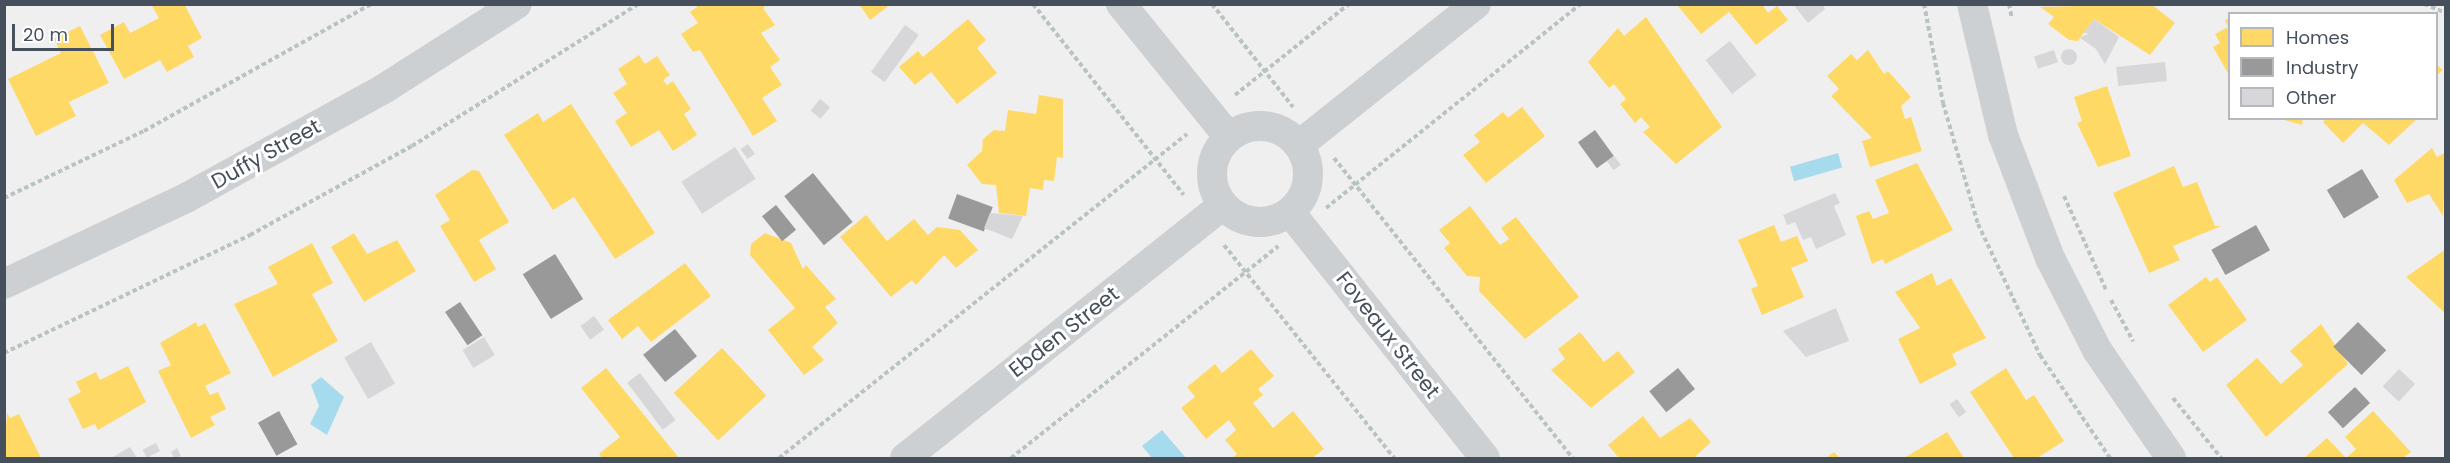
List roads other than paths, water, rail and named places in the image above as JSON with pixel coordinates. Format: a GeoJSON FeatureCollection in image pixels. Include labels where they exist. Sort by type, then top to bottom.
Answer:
{"type":"FeatureCollection","features":[{"type":"Feature","properties":{"kind":"street","name":"Duffy Street"},"geometry":{"type":"LineString","coordinates":[[4,284],[196,192],[385,88],[517,4]]}},
{"type":"Feature","properties":{"kind":"street"},"geometry":{"type":"LineString","coordinates":[[1121,4],[1228,136]]}},
{"type":"Feature","properties":{"kind":"street"},"geometry":{"type":"LineString","coordinates":[[1299,145],[1476,4]]}},
{"type":"Feature","properties":{"kind":"street"},"geometry":{"type":"LineString","coordinates":[[1972,4],[2003,135],[2050,258],[2097,350],[2172,459]]}},
{"type":"Feature","properties":{"kind":"street"},"geometry":{"type":"LineString","coordinates":[[1250,127],[1274,127],[1299,145],[1306,158],[1306,188],[1290,212],[1255,222],[1223,205],[1211,177],[1212,162],[1228,136],[1250,127]]}},
{"type":"Feature","properties":{"kind":"street","name":"Ebden Street"},"geometry":{"type":"LineString","coordinates":[[905,459],[1223,205]]}},
{"type":"Feature","properties":{"kind":"street","name":"Foveaux Street"},"geometry":{"type":"LineString","coordinates":[[1290,212],[1485,459]]}},
{"type":"Feature","properties":{"kind":"water"},"geometry":{"type":"Polygon","coordinates":[[[1838,153],[1842,167],[1794,181],[1790,167],[1838,153]]]}},
{"type":"Feature","properties":{"kind":"water"},"geometry":{"type":"Polygon","coordinates":[[[321,377],[344,397],[327,435],[310,424],[319,406],[311,385],[321,377]]]}},
{"type":"Feature","properties":{"kind":"water"},"geometry":{"type":"Polygon","coordinates":[[[1162,430],[1186,458],[1152,458],[1142,446],[1162,430]]]}}]}
